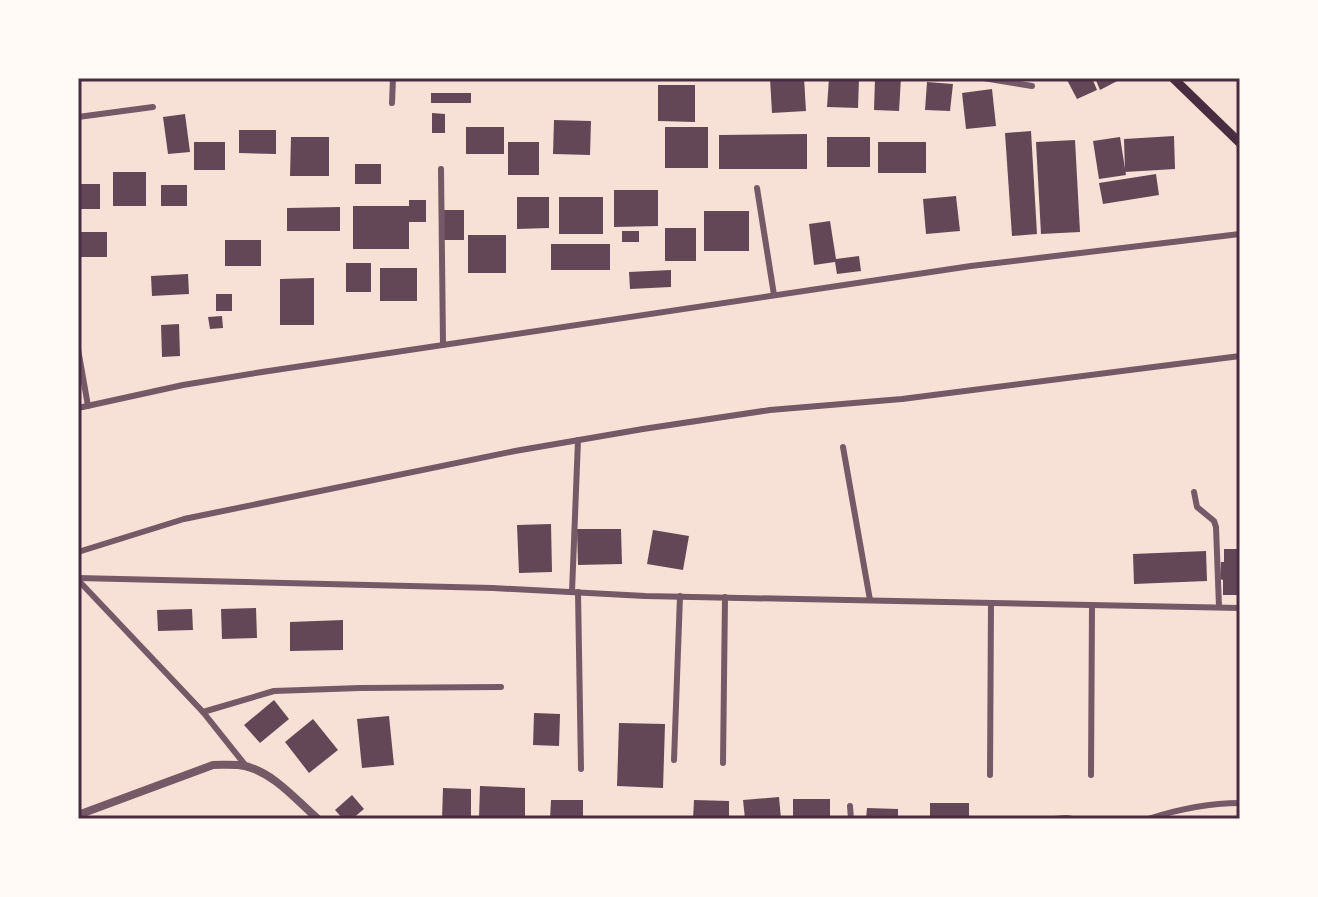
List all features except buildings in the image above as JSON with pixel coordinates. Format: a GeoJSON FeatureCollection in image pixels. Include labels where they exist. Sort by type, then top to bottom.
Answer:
{"type":"FeatureCollection","features":[{"type":"Feature","properties":{"kind":"main road"},"geometry":{"type":"LineString","coordinates":[[1173,78],[1235,132],[1240,143]]}},
{"type":"Feature","properties":{"kind":"street"},"geometry":{"type":"LineString","coordinates":[[392,103],[393,78]]}},
{"type":"Feature","properties":{"kind":"street"},"geometry":{"type":"LineString","coordinates":[[983,78],[1032,86]]}},
{"type":"Feature","properties":{"kind":"street"},"geometry":{"type":"LineString","coordinates":[[78,117],[153,107]]}},
{"type":"Feature","properties":{"kind":"street"},"geometry":{"type":"LineString","coordinates":[[441,169],[443,345]]}},
{"type":"Feature","properties":{"kind":"street"},"geometry":{"type":"LineString","coordinates":[[757,188],[774,295]]}},
{"type":"Feature","properties":{"kind":"street"},"geometry":{"type":"LineString","coordinates":[[78,408],[183,385],[262,372],[774,295],[971,266],[1240,234]]}},
{"type":"Feature","properties":{"kind":"street"},"geometry":{"type":"LineString","coordinates":[[78,349],[88,406]]}},
{"type":"Feature","properties":{"kind":"street"},"geometry":{"type":"LineString","coordinates":[[78,552],[184,519],[578,440],[770,410],[902,399],[1240,356]]}},
{"type":"Feature","properties":{"kind":"street"},"geometry":{"type":"LineString","coordinates":[[578,440],[575,592],[581,769]]}},
{"type":"Feature","properties":{"kind":"street"},"geometry":{"type":"LineString","coordinates":[[843,447],[870,600]]}},
{"type":"Feature","properties":{"kind":"street"},"geometry":{"type":"LineString","coordinates":[[1194,492],[1197,507],[1214,521],[1216,527],[1219,607]]}},
{"type":"Feature","properties":{"kind":"street"},"geometry":{"type":"LineString","coordinates":[[78,579],[1240,608]]}},
{"type":"Feature","properties":{"kind":"street"},"geometry":{"type":"LineString","coordinates":[[78,579],[203,712],[246,766]]}},
{"type":"Feature","properties":{"kind":"street"},"geometry":{"type":"LineString","coordinates":[[674,760],[680,596]]}},
{"type":"Feature","properties":{"kind":"street"},"geometry":{"type":"LineString","coordinates":[[723,763],[725,597]]}},
{"type":"Feature","properties":{"kind":"street"},"geometry":{"type":"LineString","coordinates":[[990,775],[991,603]]}},
{"type":"Feature","properties":{"kind":"street"},"geometry":{"type":"LineString","coordinates":[[1091,775],[1092,605]]}},
{"type":"Feature","properties":{"kind":"street"},"geometry":{"type":"LineString","coordinates":[[203,712],[274,691],[501,687]]}},
{"type":"Feature","properties":{"kind":"street"},"geometry":{"type":"LineString","coordinates":[[78,815],[213,765],[246,766],[264,773],[318,819]]}},
{"type":"Feature","properties":{"kind":"street"},"geometry":{"type":"LineString","coordinates":[[1148,819],[1214,803],[1240,803]]}},
{"type":"Feature","properties":{"kind":"street"},"geometry":{"type":"LineString","coordinates":[[850,806],[851,819]]}},
{"type":"Feature","properties":{"kind":"street"},"geometry":{"type":"LineString","coordinates":[[90,811],[97,819]]}},
{"type":"Feature","properties":{"kind":"street"},"geometry":{"type":"LineString","coordinates":[[1054,819],[1073,819]]}}]}
